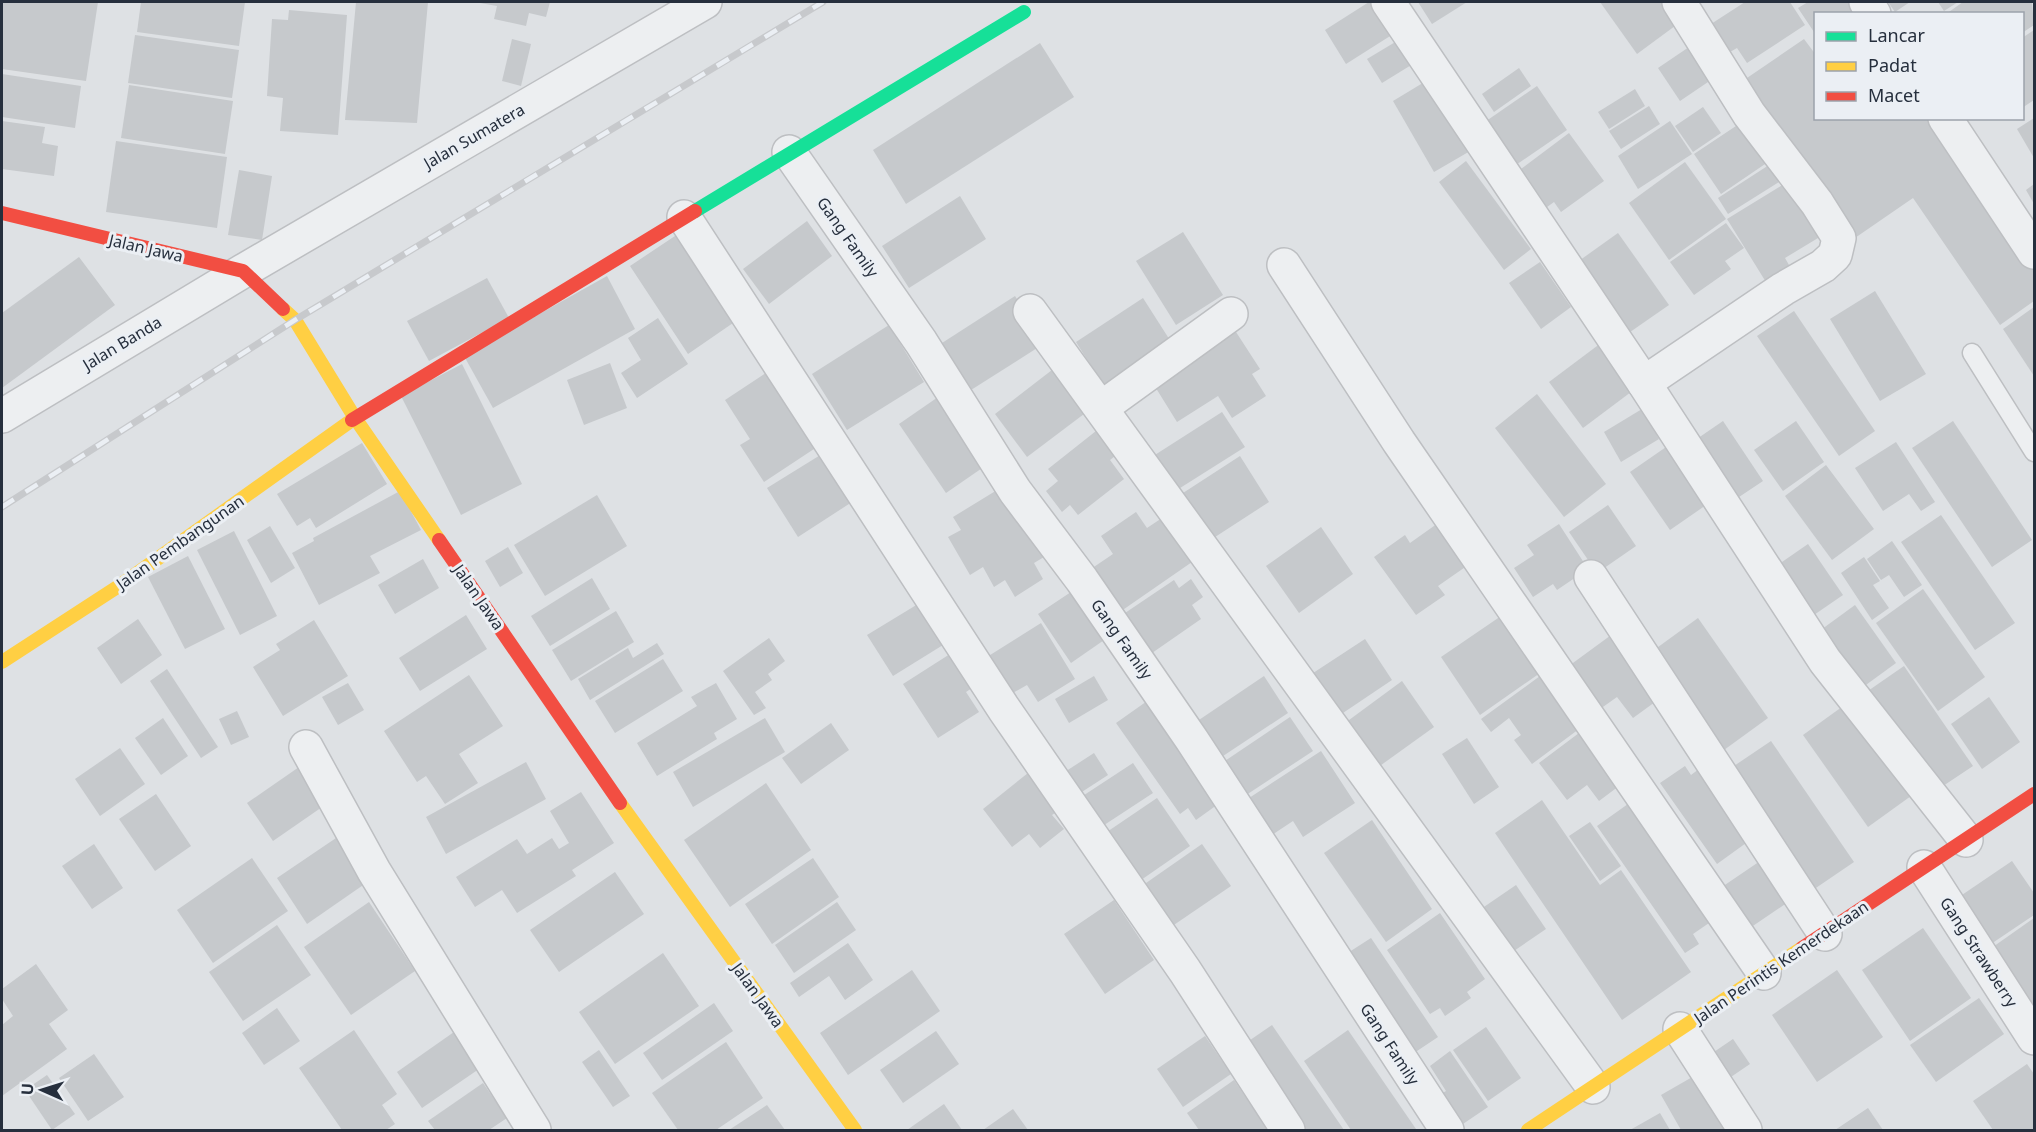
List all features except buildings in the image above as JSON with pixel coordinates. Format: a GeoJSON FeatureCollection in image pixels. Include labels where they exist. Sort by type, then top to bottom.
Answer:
{"type":"FeatureCollection","features":[{"type":"Feature","properties":{"kind":"street","name":"Jalan Sumatera"},"geometry":{"type":"LineString","coordinates":[[243,271],[657,16],[705,2]]}},
{"type":"Feature","properties":{"kind":"street"},"geometry":{"type":"LineString","coordinates":[[1388,2],[1644,383],[1825,661],[1966,840]]}},
{"type":"Feature","properties":{"kind":"street"},"geometry":{"type":"LineString","coordinates":[[1644,383],[1823,266],[1835,255],[1839,238],[1817,203],[1749,114],[1679,2]]}},
{"type":"Feature","properties":{"kind":"street","name":"Jalan Pembangunan"},"geometry":{"type":"LineString","coordinates":[[2,662],[122,584],[355,418],[789,152],[1024,12]]}},
{"type":"Feature","properties":{"kind":"street"},"geometry":{"type":"LineString","coordinates":[[1946,120],[2034,252]]}},
{"type":"Feature","properties":{"kind":"street","name":"Gang Family"},"geometry":{"type":"LineString","coordinates":[[789,152],[921,342],[1015,490],[1082,580],[1192,740],[1447,1131]]}},
{"type":"Feature","properties":{"kind":"street","name":"Jalan Jawa"},"geometry":{"type":"LineString","coordinates":[[2,213],[243,271],[295,320],[355,418],[647,841],[855,1131]]}},
{"type":"Feature","properties":{"kind":"street"},"geometry":{"type":"LineString","coordinates":[[684,217],[1004,709],[1185,971],[1288,1131]]}},
{"type":"Feature","properties":{"kind":"street"},"geometry":{"type":"LineString","coordinates":[[1284,265],[1399,442],[1764,973]]}},
{"type":"Feature","properties":{"kind":"street","name":"Jalan Banda"},"geometry":{"type":"LineString","coordinates":[[2,416],[243,271]]}},
{"type":"Feature","properties":{"kind":"street"},"geometry":{"type":"LineString","coordinates":[[1030,311],[1593,1087]]}},
{"type":"Feature","properties":{"kind":"street"},"geometry":{"type":"LineString","coordinates":[[1101,408],[1230,314]]}},
{"type":"Feature","properties":{"kind":"street"},"geometry":{"type":"LineString","coordinates":[[1591,577],[1825,934]]}},
{"type":"Feature","properties":{"kind":"street"},"geometry":{"type":"LineString","coordinates":[[306,747],[374,871],[534,1131]]}},
{"type":"Feature","properties":{"kind":"street","name":"Jalan Perintis Kemerdekaan"},"geometry":{"type":"LineString","coordinates":[[1542,1127],[1593,1087],[2034,794]]}},
{"type":"Feature","properties":{"kind":"street","name":"Gang Strawberry"},"geometry":{"type":"LineString","coordinates":[[1924,867],[2034,1038]]}},
{"type":"Feature","properties":{"kind":"street"},"geometry":{"type":"LineString","coordinates":[[1680,1029],[1744,1131]]}},
{"type":"Feature","properties":{"kind":"lane"},"geometry":{"type":"LineString","coordinates":[[1972,353],[2034,452]]}},
{"type":"Feature","properties":{"kind":"railway"},"geometry":{"type":"LineString","coordinates":[[2,507],[295,320],[823,2]]}},
{"type":"Feature","properties":{"kind":"traffic: fast"},"geometry":{"type":"LineString","coordinates":[[695,211],[1024,12]]}},
{"type":"Feature","properties":{"kind":"traffic: slow"},"geometry":{"type":"LineString","coordinates":[[283,309],[295,320],[355,418],[439,540]]}},
{"type":"Feature","properties":{"kind":"traffic: slow"},"geometry":{"type":"LineString","coordinates":[[2,662],[122,584],[352,420]]}},
{"type":"Feature","properties":{"kind":"traffic: slow"},"geometry":{"type":"LineString","coordinates":[[620,803],[855,1130]]}},
{"type":"Feature","properties":{"kind":"traffic: slow"},"geometry":{"type":"LineString","coordinates":[[1528,1130],[1802,948]]}},
{"type":"Feature","properties":{"kind":"traffic: jam"},"geometry":{"type":"LineString","coordinates":[[352,420],[695,211]]}},
{"type":"Feature","properties":{"kind":"traffic: jam"},"geometry":{"type":"LineString","coordinates":[[2,213],[243,271],[283,309]]}},
{"type":"Feature","properties":{"kind":"traffic: jam"},"geometry":{"type":"LineString","coordinates":[[439,540],[620,803]]}},
{"type":"Feature","properties":{"kind":"traffic: jam"},"geometry":{"type":"LineString","coordinates":[[1802,948],[2034,794]]}}]}
